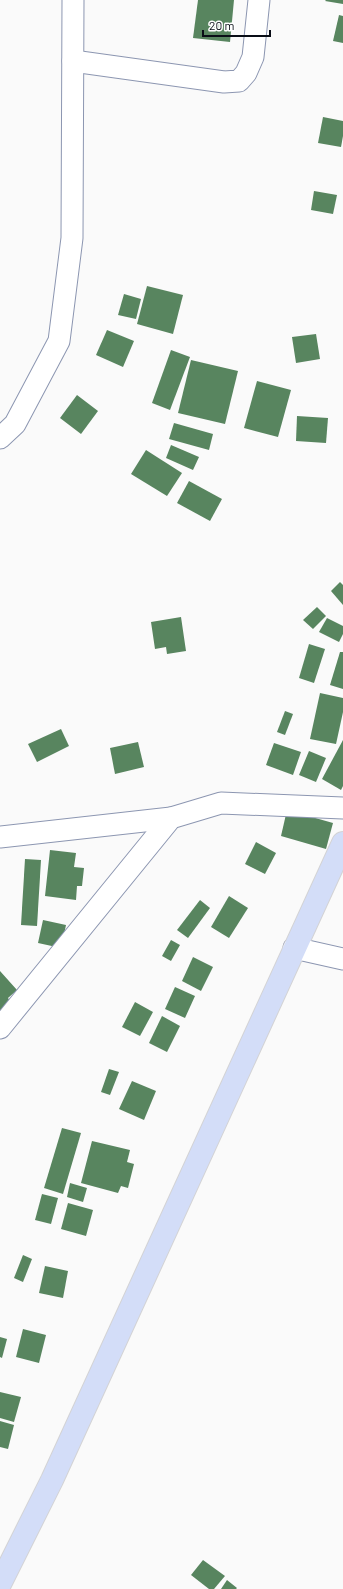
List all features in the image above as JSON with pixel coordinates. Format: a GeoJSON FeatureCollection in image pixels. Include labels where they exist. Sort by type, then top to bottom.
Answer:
{"type":"FeatureCollection","features":[{"type":"Feature","properties":{"kind":"main road"},"geometry":{"type":"LineString","coordinates":[[0,1584],[52,1480],[343,842]]}},
{"type":"Feature","properties":{"kind":"street"},"geometry":{"type":"LineString","coordinates":[[0,438],[15,424],[59,341],[72,238],[73,0]]}},
{"type":"Feature","properties":{"kind":"street"},"geometry":{"type":"LineString","coordinates":[[73,61],[224,82],[239,81],[246,73],[253,56],[259,0]]}},
{"type":"Feature","properties":{"kind":"street"},"geometry":{"type":"LineString","coordinates":[[0,837],[171,818],[221,803],[343,808]]}},
{"type":"Feature","properties":{"kind":"street"},"geometry":{"type":"LineString","coordinates":[[0,1028],[171,818]]}},
{"type":"Feature","properties":{"kind":"street"},"geometry":{"type":"LineString","coordinates":[[294,948],[343,959]]}},
{"type":"Feature","properties":{"kind":"building"},"geometry":{"type":"Polygon","coordinates":[[[198,0],[234,0],[230,42],[193,38],[198,0]]]}},
{"type":"Feature","properties":{"kind":"building"},"geometry":{"type":"Polygon","coordinates":[[[343,0],[343,4],[325,1],[343,0]]]}},
{"type":"Feature","properties":{"kind":"building"},"geometry":{"type":"Polygon","coordinates":[[[339,15],[343,16],[343,43],[333,41],[339,15]]]}},
{"type":"Feature","properties":{"kind":"building"},"geometry":{"type":"Polygon","coordinates":[[[323,117],[343,121],[341,147],[318,143],[323,117]]]}},
{"type":"Feature","properties":{"kind":"building"},"geometry":{"type":"Polygon","coordinates":[[[314,191],[337,195],[333,214],[311,210],[314,191]]]}},
{"type":"Feature","properties":{"kind":"building"},"geometry":{"type":"Polygon","coordinates":[[[147,286],[183,295],[173,334],[137,324],[147,286]]]}},
{"type":"Feature","properties":{"kind":"building"},"geometry":{"type":"Polygon","coordinates":[[[124,294],[141,299],[136,319],[118,315],[124,294]]]}},
{"type":"Feature","properties":{"kind":"building"},"geometry":{"type":"Polygon","coordinates":[[[107,330],[134,341],[123,367],[96,355],[107,330]]]}},
{"type":"Feature","properties":{"kind":"building"},"geometry":{"type":"Polygon","coordinates":[[[316,334],[320,359],[296,363],[292,337],[316,334]]]}},
{"type":"Feature","properties":{"kind":"building"},"geometry":{"type":"Polygon","coordinates":[[[171,350],[190,357],[170,410],[152,403],[171,350]]]}},
{"type":"Feature","properties":{"kind":"building"},"geometry":{"type":"Polygon","coordinates":[[[191,360],[238,371],[225,424],[178,413],[191,360]]]}},
{"type":"Feature","properties":{"kind":"building"},"geometry":{"type":"Polygon","coordinates":[[[257,381],[291,390],[278,437],[244,428],[257,381]]]}},
{"type":"Feature","properties":{"kind":"building"},"geometry":{"type":"Polygon","coordinates":[[[77,395],[98,411],[81,434],[60,418],[77,395]]]}},
{"type":"Feature","properties":{"kind":"building"},"geometry":{"type":"Polygon","coordinates":[[[297,416],[328,418],[326,443],[296,441],[297,416]]]}},
{"type":"Feature","properties":{"kind":"building"},"geometry":{"type":"Polygon","coordinates":[[[174,423],[213,434],[209,450],[169,439],[174,423]]]}},
{"type":"Feature","properties":{"kind":"building"},"geometry":{"type":"Polygon","coordinates":[[[171,445],[199,457],[193,470],[166,458],[171,445]]]}},
{"type":"Feature","properties":{"kind":"building"},"geometry":{"type":"Polygon","coordinates":[[[146,450],[182,473],[167,496],[131,474],[146,450]]]}},
{"type":"Feature","properties":{"kind":"building"},"geometry":{"type":"Polygon","coordinates":[[[189,481],[222,499],[210,521],[177,503],[189,481]]]}},
{"type":"Feature","properties":{"kind":"building"},"geometry":{"type":"Polygon","coordinates":[[[340,582],[343,585],[343,605],[331,591],[340,582]]]}},
{"type":"Feature","properties":{"kind":"building"},"geometry":{"type":"Polygon","coordinates":[[[317,607],[326,616],[313,629],[303,620],[317,607]]]}},
{"type":"Feature","properties":{"kind":"building"},"geometry":{"type":"Polygon","coordinates":[[[181,617],[186,651],[167,654],[166,647],[155,649],[151,622],[181,617]]]}},
{"type":"Feature","properties":{"kind":"building"},"geometry":{"type":"Polygon","coordinates":[[[327,618],[343,626],[343,634],[339,642],[319,632],[327,618]]]}},
{"type":"Feature","properties":{"kind":"building"},"geometry":{"type":"Polygon","coordinates":[[[309,644],[325,649],[314,683],[299,678],[309,644]]]}},
{"type":"Feature","properties":{"kind":"building"},"geometry":{"type":"Polygon","coordinates":[[[340,652],[343,652],[343,689],[330,685],[340,652]]]}},
{"type":"Feature","properties":{"kind":"building"},"geometry":{"type":"Polygon","coordinates":[[[320,693],[343,698],[343,712],[336,744],[310,739],[320,693]]]}},
{"type":"Feature","properties":{"kind":"building"},"geometry":{"type":"Polygon","coordinates":[[[285,711],[293,714],[285,735],[277,732],[285,711]]]}},
{"type":"Feature","properties":{"kind":"building"},"geometry":{"type":"Polygon","coordinates":[[[61,729],[69,746],[37,762],[28,744],[61,729]]]}},
{"type":"Feature","properties":{"kind":"building"},"geometry":{"type":"Polygon","coordinates":[[[343,740],[343,786],[341,790],[322,779],[343,740]]]}},
{"type":"Feature","properties":{"kind":"building"},"geometry":{"type":"Polygon","coordinates":[[[138,742],[144,767],[115,774],[110,748],[138,742]]]}},
{"type":"Feature","properties":{"kind":"building"},"geometry":{"type":"Polygon","coordinates":[[[274,743],[301,752],[293,775],[266,765],[274,743]]]}},
{"type":"Feature","properties":{"kind":"building"},"geometry":{"type":"Polygon","coordinates":[[[309,751],[326,758],[316,782],[299,775],[309,751]]]}},
{"type":"Feature","properties":{"kind":"building"},"geometry":{"type":"Polygon","coordinates":[[[287,810],[333,823],[326,849],[281,836],[287,810]]]}},
{"type":"Feature","properties":{"kind":"building"},"geometry":{"type":"Polygon","coordinates":[[[256,842],[276,853],[265,874],[245,864],[256,842]]]}},
{"type":"Feature","properties":{"kind":"building"},"geometry":{"type":"Polygon","coordinates":[[[50,850],[76,853],[74,867],[84,868],[82,886],[77,886],[76,900],[45,896],[50,850]]]}},
{"type":"Feature","properties":{"kind":"building"},"geometry":{"type":"Polygon","coordinates":[[[25,859],[41,860],[37,926],[21,925],[25,859]]]}},
{"type":"Feature","properties":{"kind":"building"},"geometry":{"type":"Polygon","coordinates":[[[229,896],[248,908],[229,938],[211,927],[229,896]]]}},
{"type":"Feature","properties":{"kind":"building"},"geometry":{"type":"Polygon","coordinates":[[[200,900],[210,908],[188,938],[177,930],[200,900]]]}},
{"type":"Feature","properties":{"kind":"building"},"geometry":{"type":"Polygon","coordinates":[[[43,920],[66,925],[61,948],[38,943],[43,920]]]}},
{"type":"Feature","properties":{"kind":"building"},"geometry":{"type":"Polygon","coordinates":[[[171,940],[180,945],[171,961],[162,956],[171,940]]]}},
{"type":"Feature","properties":{"kind":"building"},"geometry":{"type":"Polygon","coordinates":[[[193,957],[213,967],[201,991],[182,981],[193,957]]]}},
{"type":"Feature","properties":{"kind":"building"},"geometry":{"type":"Polygon","coordinates":[[[0,971],[17,990],[8,998],[10,1001],[0,1011],[0,971]]]}},
{"type":"Feature","properties":{"kind":"building"},"geometry":{"type":"Polygon","coordinates":[[[175,987],[195,996],[185,1018],[165,1009],[175,987]]]}},
{"type":"Feature","properties":{"kind":"building"},"geometry":{"type":"Polygon","coordinates":[[[135,1002],[153,1012],[140,1036],[122,1027],[135,1002]]]}},
{"type":"Feature","properties":{"kind":"building"},"geometry":{"type":"Polygon","coordinates":[[[162,1016],[180,1026],[167,1052],[149,1043],[162,1016]]]}},
{"type":"Feature","properties":{"kind":"building"},"geometry":{"type":"Polygon","coordinates":[[[109,1069],[119,1072],[110,1095],[101,1092],[109,1069]]]}},
{"type":"Feature","properties":{"kind":"building"},"geometry":{"type":"Polygon","coordinates":[[[132,1081],[156,1091],[144,1120],[119,1109],[132,1081]]]}},
{"type":"Feature","properties":{"kind":"building"},"geometry":{"type":"Polygon","coordinates":[[[62,1128],[81,1133],[63,1194],[44,1188],[62,1128]]]}},
{"type":"Feature","properties":{"kind":"building"},"geometry":{"type":"Polygon","coordinates":[[[92,1141],[130,1150],[127,1162],[134,1164],[128,1188],[121,1186],[118,1193],[81,1183],[92,1141]]]}},
{"type":"Feature","properties":{"kind":"building"},"geometry":{"type":"Polygon","coordinates":[[[70,1183],[87,1188],[83,1202],[67,1197],[70,1183]]]}},
{"type":"Feature","properties":{"kind":"building"},"geometry":{"type":"Polygon","coordinates":[[[42,1194],[58,1198],[51,1224],[35,1220],[42,1194]]]}},
{"type":"Feature","properties":{"kind":"building"},"geometry":{"type":"Polygon","coordinates":[[[68,1203],[93,1210],[86,1236],[61,1229],[68,1203]]]}},
{"type":"Feature","properties":{"kind":"building"},"geometry":{"type":"Polygon","coordinates":[[[23,1255],[32,1259],[23,1282],[14,1278],[23,1255]]]}},
{"type":"Feature","properties":{"kind":"building"},"geometry":{"type":"Polygon","coordinates":[[[45,1266],[68,1271],[63,1298],[39,1293],[45,1266]]]}},
{"type":"Feature","properties":{"kind":"building"},"geometry":{"type":"Polygon","coordinates":[[[23,1329],[46,1335],[39,1363],[16,1357],[23,1329]]]}},
{"type":"Feature","properties":{"kind":"building"},"geometry":{"type":"Polygon","coordinates":[[[0,1337],[7,1339],[2,1358],[0,1357],[0,1337]]]}},
{"type":"Feature","properties":{"kind":"building"},"geometry":{"type":"Polygon","coordinates":[[[0,1392],[21,1397],[14,1422],[0,1418],[0,1392]]]}},
{"type":"Feature","properties":{"kind":"building"},"geometry":{"type":"Polygon","coordinates":[[[0,1421],[14,1425],[8,1449],[0,1447],[0,1421]]]}},
{"type":"Feature","properties":{"kind":"building"},"geometry":{"type":"Polygon","coordinates":[[[203,1560],[225,1576],[214,1589],[209,1589],[191,1575],[203,1560]]]}},
{"type":"Feature","properties":{"kind":"building"},"geometry":{"type":"Polygon","coordinates":[[[227,1580],[237,1588],[221,1589],[227,1580]]]}}]}
